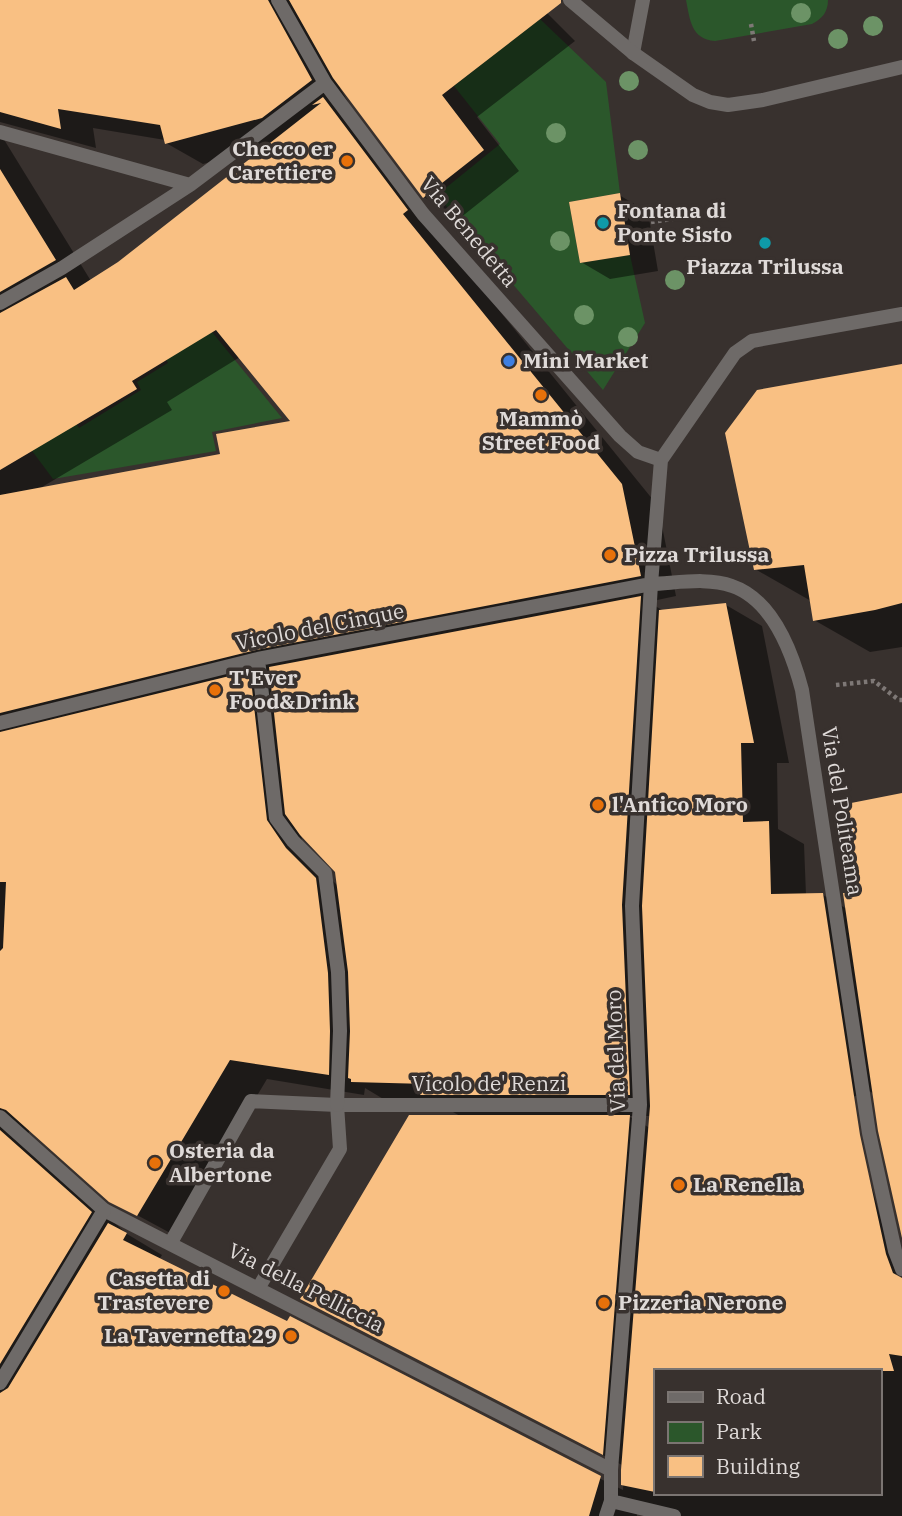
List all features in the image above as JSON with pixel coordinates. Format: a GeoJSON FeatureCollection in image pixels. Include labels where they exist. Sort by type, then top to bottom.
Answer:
{"type":"FeatureCollection","features":[{"type":"Feature","properties":{"kind":"street","name":"Via Benedetta"},"geometry":{"type":"LineString","coordinates":[[278,0],[325,83],[423,214],[611,426],[638,452],[661,460]]}},
{"type":"Feature","properties":{"kind":"street"},"geometry":{"type":"LineString","coordinates":[[570,0],[633,53],[693,95],[710,102],[727,105],[785,95],[902,67]]}},
{"type":"Feature","properties":{"kind":"street"},"geometry":{"type":"LineString","coordinates":[[633,53],[643,0]]}},
{"type":"Feature","properties":{"kind":"street"},"geometry":{"type":"LineString","coordinates":[[0,303],[62,268],[190,185],[325,83]]}},
{"type":"Feature","properties":{"kind":"street"},"geometry":{"type":"LineString","coordinates":[[0,132],[190,185]]}},
{"type":"Feature","properties":{"kind":"street"},"geometry":{"type":"LineString","coordinates":[[651,584],[661,460],[735,353],[752,341],[902,314]]}},
{"type":"Feature","properties":{"kind":"street","name":"Via del Politeama"},"geometry":{"type":"LineString","coordinates":[[651,584],[706,582],[732,585],[749,594],[765,611],[785,640],[794,662],[802,690],[869,1133],[895,1251],[902,1269]]}},
{"type":"Feature","properties":{"kind":"street","name":"Vicolo del Cinque"},"geometry":{"type":"LineString","coordinates":[[0,723],[258,659],[651,584]]}},
{"type":"Feature","properties":{"kind":"street","name":"Via del Moro"},"geometry":{"type":"LineString","coordinates":[[606,1516],[611,1501],[611,1470],[640,1105],[632,906],[651,584]]}},
{"type":"Feature","properties":{"kind":"street"},"geometry":{"type":"LineString","coordinates":[[258,659],[276,818],[293,841],[325,873],[338,972],[340,1031],[337,1105],[340,1149],[259,1287]]}},
{"type":"Feature","properties":{"kind":"street","name":"Vicolo de' Renzi"},"geometry":{"type":"LineString","coordinates":[[170,1244],[251,1101],[337,1105],[640,1105]]}},
{"type":"Feature","properties":{"kind":"street","name":"Via della Pelliccia"},"geometry":{"type":"LineString","coordinates":[[0,1117],[104,1210],[259,1287],[611,1470]]}},
{"type":"Feature","properties":{"kind":"street"},"geometry":{"type":"LineString","coordinates":[[0,1383],[104,1210]]}},
{"type":"Feature","properties":{"kind":"street"},"geometry":{"type":"LineString","coordinates":[[611,1501],[674,1516]]}},
{"type":"Feature","properties":{"kind":"path"},"geometry":{"type":"LineString","coordinates":[[751,23],[754,41]]}},
{"type":"Feature","properties":{"kind":"path"},"geometry":{"type":"LineString","coordinates":[[651,222],[692,216]]}},
{"type":"Feature","properties":{"kind":"path"},"geometry":{"type":"LineString","coordinates":[[874,681],[902,700]]}},
{"type":"Feature","properties":{"kind":"green space"},"geometry":{"type":"Polygon","coordinates":[[[686,0],[828,0],[824,15],[812,24],[715,41],[701,37],[696,32],[686,0]]]}},
{"type":"Feature","properties":{"kind":"green space"},"geometry":{"type":"Polygon","coordinates":[[[540,19],[606,82],[620,193],[569,202],[580,263],[630,255],[645,323],[603,390],[437,195],[500,144],[454,86],[540,19]]]}},
{"type":"Feature","properties":{"kind":"green space"},"geometry":{"type":"Polygon","coordinates":[[[203,321],[282,418],[212,432],[216,451],[53,479],[21,436],[64,404],[79,428],[141,390],[137,382],[168,363],[160,347],[203,321]]]}},
{"type":"Feature","properties":{"kind":"building"},"geometry":{"type":"Polygon","coordinates":[[[0,0],[268,0],[312,80],[262,118],[165,144],[160,125],[58,109],[61,129],[0,112],[0,0]]]}},
{"type":"Feature","properties":{"kind":"building"},"geometry":{"type":"Polygon","coordinates":[[[289,0],[561,0],[561,3],[442,95],[484,150],[423,198],[333,78],[289,0]]]}},
{"type":"Feature","properties":{"kind":"building"},"geometry":{"type":"Polygon","coordinates":[[[323,97],[408,210],[403,214],[622,484],[641,576],[256,650],[0,713],[0,495],[220,454],[216,434],[290,421],[216,330],[132,381],[137,389],[0,470],[0,313],[66,277],[74,290],[118,262],[321,103],[312,105],[323,97]]]}},
{"type":"Feature","properties":{"kind":"building"},"geometry":{"type":"Polygon","coordinates":[[[0,169],[56,260],[0,292],[0,169]]]}},
{"type":"Feature","properties":{"kind":"building","name":"Fontana di Ponte Sisto"},"geometry":{"type":"Polygon","coordinates":[[[620,193],[630,255],[580,263],[569,202],[620,193]]]}},
{"type":"Feature","properties":{"kind":"building"},"geometry":{"type":"Polygon","coordinates":[[[902,364],[902,603],[813,621],[804,565],[754,570],[725,433],[757,390],[902,364]]]}},
{"type":"Feature","properties":{"kind":"building"},"geometry":{"type":"Polygon","coordinates":[[[641,596],[622,905],[630,1095],[420,1095],[427,1084],[351,1082],[348,1078],[348,972],[335,872],[300,835],[285,814],[269,667],[641,596]]]}},
{"type":"Feature","properties":{"kind":"building"},"geometry":{"type":"Polygon","coordinates":[[[726,603],[754,743],[741,743],[743,822],[769,821],[771,894],[823,893],[860,1135],[886,1254],[893,1273],[902,1278],[902,1356],[889,1354],[894,1371],[654,1369],[654,1492],[621,1485],[621,1470],[650,1106],[642,906],[659,610],[726,603]]]}},
{"type":"Feature","properties":{"kind":"building"},"geometry":{"type":"Polygon","coordinates":[[[250,671],[267,820],[286,848],[316,878],[328,973],[329,1075],[230,1060],[137,1216],[109,1202],[6,1110],[0,1108],[0,951],[3,948],[6,882],[0,882],[0,732],[250,671]]]}},
{"type":"Feature","properties":{"kind":"building"},"geometry":{"type":"Polygon","coordinates":[[[902,793],[902,1238],[878,1131],[843,893],[855,893],[841,805],[902,793]]]}},
{"type":"Feature","properties":{"kind":"building"},"geometry":{"type":"Polygon","coordinates":[[[409,1115],[630,1115],[603,1455],[300,1299],[409,1115]]]}},
{"type":"Feature","properties":{"kind":"building"},"geometry":{"type":"Polygon","coordinates":[[[0,1130],[92,1212],[0,1364],[0,1130]]]}},
{"type":"Feature","properties":{"kind":"building"},"geometry":{"type":"Polygon","coordinates":[[[108,1223],[127,1233],[123,1240],[287,1321],[290,1316],[601,1476],[589,1516],[0,1516],[0,1393],[8,1388],[108,1223]]]}},
{"type":"Feature","properties":{"kind":"place","name":"Checco er Carettiere"},"geometry":{"type":"Point","coordinates":[347,161]}},
{"type":"Feature","properties":{"kind":"place","name":"Fontana di Ponte Sisto"},"geometry":{"type":"Point","coordinates":[603,223]}},
{"type":"Feature","properties":{"kind":"place","name":"Piazza Trilussa"},"geometry":{"type":"Point","coordinates":[765,243]}},
{"type":"Feature","properties":{"kind":"place","name":"Mini Market"},"geometry":{"type":"Point","coordinates":[509,361]}},
{"type":"Feature","properties":{"kind":"place","name":"Mammò Street Food"},"geometry":{"type":"Point","coordinates":[541,395]}},
{"type":"Feature","properties":{"kind":"place","name":"Pizza Trilussa"},"geometry":{"type":"Point","coordinates":[610,555]}},
{"type":"Feature","properties":{"kind":"place","name":"T'Ever Food&Drink"},"geometry":{"type":"Point","coordinates":[215,690]}},
{"type":"Feature","properties":{"kind":"place","name":"l'Antico Moro"},"geometry":{"type":"Point","coordinates":[598,805]}},
{"type":"Feature","properties":{"kind":"place","name":"Osteria da Albertone"},"geometry":{"type":"Point","coordinates":[155,1163]}},
{"type":"Feature","properties":{"kind":"place","name":"La Renella"},"geometry":{"type":"Point","coordinates":[679,1185]}},
{"type":"Feature","properties":{"kind":"place","name":"Casetta di Trastevere"},"geometry":{"type":"Point","coordinates":[224,1291]}},
{"type":"Feature","properties":{"kind":"place","name":"Pizzeria Nerone"},"geometry":{"type":"Point","coordinates":[604,1303]}},
{"type":"Feature","properties":{"kind":"place","name":"La Tavernetta 29"},"geometry":{"type":"Point","coordinates":[291,1336]}}]}
